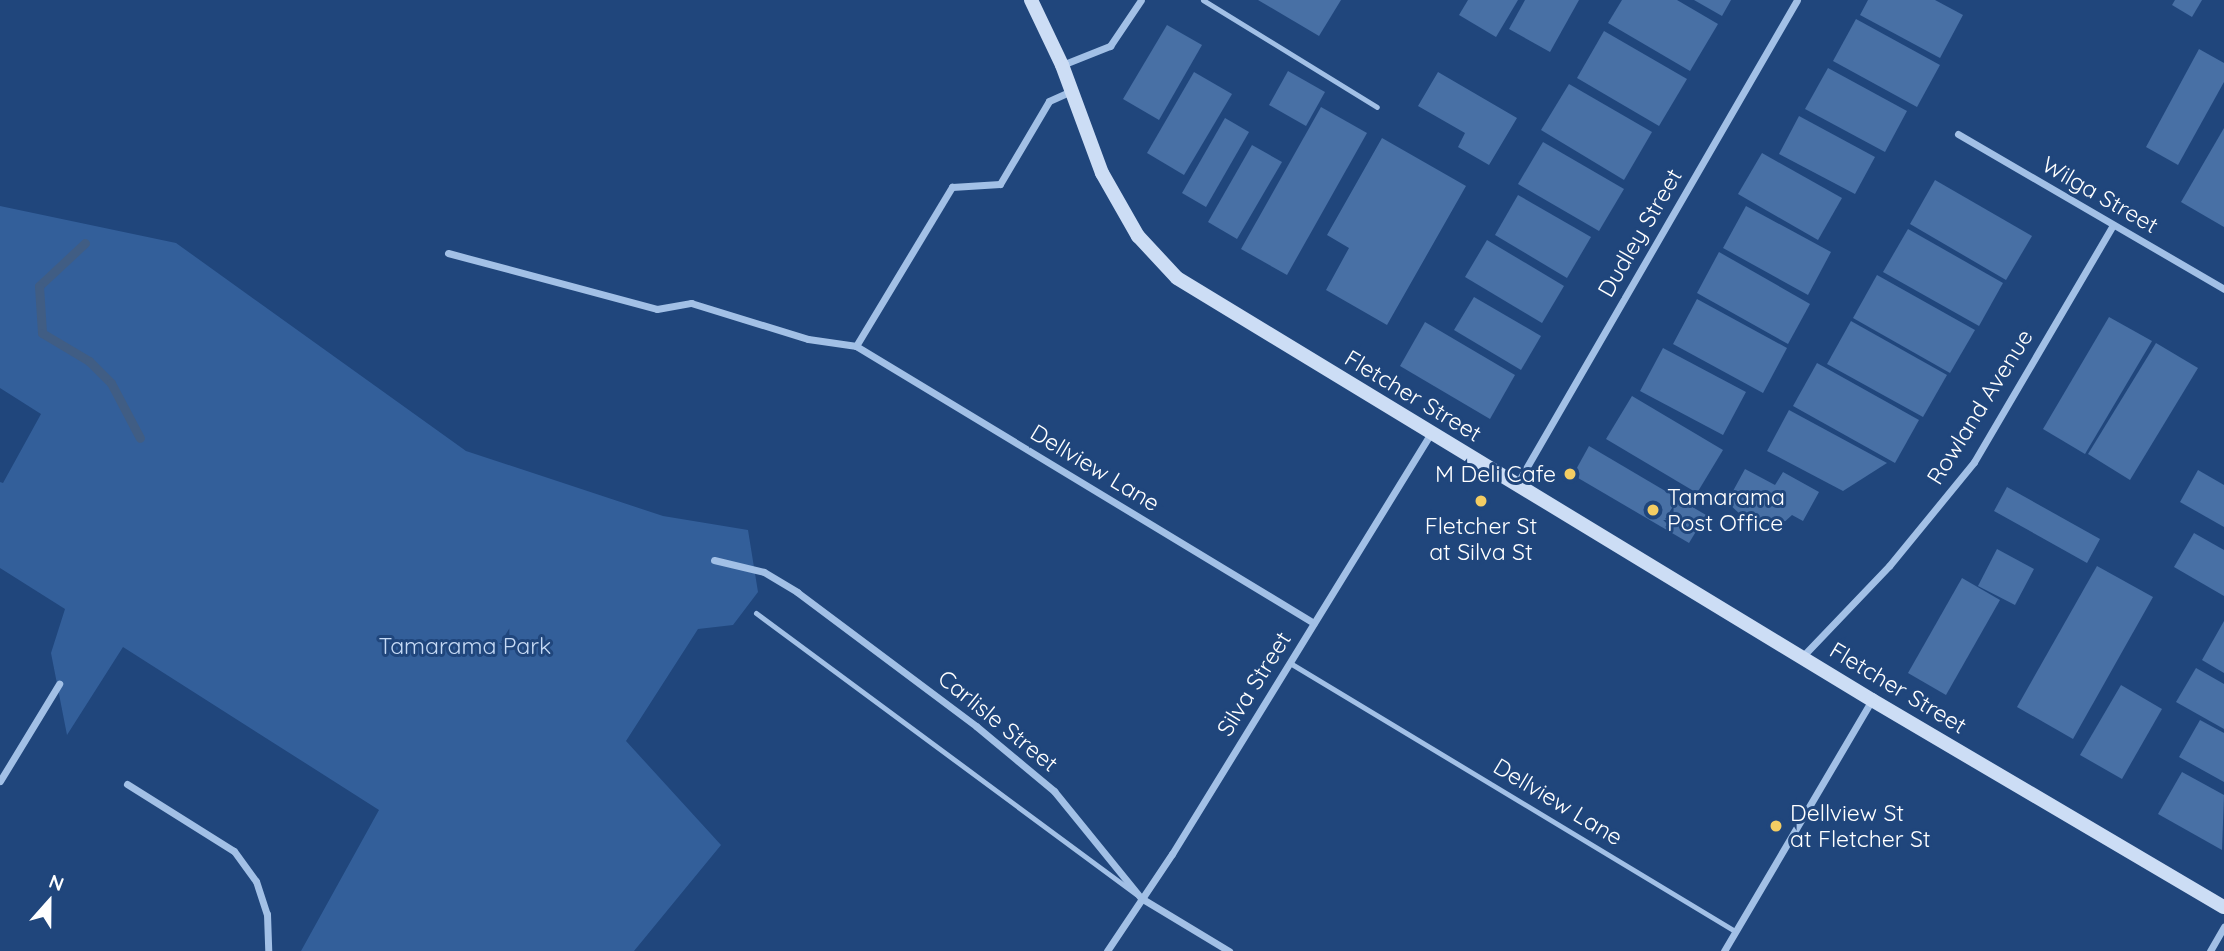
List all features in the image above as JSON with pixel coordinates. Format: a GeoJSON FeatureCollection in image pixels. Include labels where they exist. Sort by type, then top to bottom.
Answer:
{"type":"FeatureCollection","features":[{"type":"Feature","properties":{"kind":"street","name":"Fletcher Street"},"geometry":{"type":"LineString","coordinates":[[1031,0],[1062,65],[1069,92],[1102,173],[1138,236],[1158,260],[1199,293],[1872,700],[2224,907]]}},
{"type":"Feature","properties":{"kind":"street"},"geometry":{"type":"LineString","coordinates":[[1062,65],[1110,46],[1141,0]]}},
{"type":"Feature","properties":{"kind":"street","name":"Dudley Street"},"geometry":{"type":"LineString","coordinates":[[1516,485],[1797,0]]}},
{"type":"Feature","properties":{"kind":"street"},"geometry":{"type":"LineString","coordinates":[[448,253],[657,309],[691,303],[808,339],[856,346],[952,187],[1000,184],[1049,101],[1069,92]]}},
{"type":"Feature","properties":{"kind":"street","name":"Wilga Street"},"geometry":{"type":"LineString","coordinates":[[1958,134],[2224,289]]}},
{"type":"Feature","properties":{"kind":"street","name":"Rowland Avenue"},"geometry":{"type":"LineString","coordinates":[[1802,657],[1889,566],[1974,462],[2113,225]]}},
{"type":"Feature","properties":{"kind":"street","name":"Dellview Lane"},"geometry":{"type":"LineString","coordinates":[[856,346],[1314,623]]}},
{"type":"Feature","properties":{"kind":"street","name":"Silva Street"},"geometry":{"type":"LineString","coordinates":[[1107,951],[1290,663],[1430,433]]}},
{"type":"Feature","properties":{"kind":"street","name":"Carlisle Street"},"geometry":{"type":"LineString","coordinates":[[714,559],[764,572],[797,592],[975,726],[1054,791],[1141,898],[1228,951]]}},
{"type":"Feature","properties":{"kind":"street"},"geometry":{"type":"LineString","coordinates":[[0,781],[59,684]]}},
{"type":"Feature","properties":{"kind":"street"},"geometry":{"type":"LineString","coordinates":[[1724,951],[1872,700]]}},
{"type":"Feature","properties":{"kind":"street"},"geometry":{"type":"LineString","coordinates":[[127,784],[234,851],[256,881],[267,914],[268,951]]}},
{"type":"Feature","properties":{"kind":"street"},"geometry":{"type":"LineString","coordinates":[[2210,951],[2224,927]]}},
{"type":"Feature","properties":{"kind":"lane"},"geometry":{"type":"LineString","coordinates":[[1203,0],[1377,107]]}},
{"type":"Feature","properties":{"kind":"lane"},"geometry":{"type":"LineString","coordinates":[[756,613],[1141,898]]}},
{"type":"Feature","properties":{"kind":"lane","name":"Dellview Lane"},"geometry":{"type":"LineString","coordinates":[[1290,663],[1735,931]]}},
{"type":"Feature","properties":{"kind":"green space","name":"Tamarama Park"},"geometry":{"type":"Polygon","coordinates":[[[0,206],[176,243],[466,451],[663,516],[748,530],[758,592],[733,625],[698,629],[626,741],[721,845],[634,951],[301,951],[379,810],[123,647],[67,735],[51,653],[65,609],[0,568],[0,482],[3,483],[41,414],[0,388],[0,206]]]}},
{"type":"Feature","properties":{"kind":"building"},"geometry":{"type":"Polygon","coordinates":[[[1258,0],[1341,0],[1319,36],[1258,0]]]}},
{"type":"Feature","properties":{"kind":"building"},"geometry":{"type":"Polygon","coordinates":[[[1468,0],[1518,0],[1496,37],[1459,15],[1468,0]]]}},
{"type":"Feature","properties":{"kind":"building"},"geometry":{"type":"Polygon","coordinates":[[[1525,0],[1579,0],[1550,52],[1509,29],[1525,0]]]}},
{"type":"Feature","properties":{"kind":"building"},"geometry":{"type":"Polygon","coordinates":[[[1622,0],[1677,0],[1718,24],[1690,71],[1608,23],[1622,0]]]}},
{"type":"Feature","properties":{"kind":"building"},"geometry":{"type":"Polygon","coordinates":[[[1694,0],[1731,0],[1722,16],[1694,0]]]}},
{"type":"Feature","properties":{"kind":"building"},"geometry":{"type":"Polygon","coordinates":[[[1868,0],[1935,0],[1963,15],[1940,58],[1860,15],[1868,0]]]}},
{"type":"Feature","properties":{"kind":"building"},"geometry":{"type":"Polygon","coordinates":[[[2175,0],[2202,0],[2192,17],[2172,5],[2175,0]]]}},
{"type":"Feature","properties":{"kind":"building"},"geometry":{"type":"Polygon","coordinates":[[[1856,19],[1940,65],[1917,107],[1833,61],[1856,19]]]}},
{"type":"Feature","properties":{"kind":"building"},"geometry":{"type":"Polygon","coordinates":[[[1167,25],[1202,45],[1159,120],[1123,99],[1167,25]]]}},
{"type":"Feature","properties":{"kind":"building"},"geometry":{"type":"Polygon","coordinates":[[[1604,31],[1687,79],[1659,126],[1577,78],[1604,31]]]}},
{"type":"Feature","properties":{"kind":"building"},"geometry":{"type":"Polygon","coordinates":[[[2199,49],[2224,63],[2224,82],[2178,165],[2146,147],[2199,49]]]}},
{"type":"Feature","properties":{"kind":"building"},"geometry":{"type":"Polygon","coordinates":[[[1828,68],[1907,111],[1885,152],[1805,109],[1828,68]]]}},
{"type":"Feature","properties":{"kind":"building"},"geometry":{"type":"Polygon","coordinates":[[[1288,71],[1325,92],[1306,126],[1269,105],[1288,71]]]}},
{"type":"Feature","properties":{"kind":"building"},"geometry":{"type":"Polygon","coordinates":[[[1194,72],[1232,94],[1184,175],[1147,153],[1194,72]]]}},
{"type":"Feature","properties":{"kind":"building"},"geometry":{"type":"Polygon","coordinates":[[[1438,72],[1517,118],[1489,165],[1458,147],[1465,133],[1418,106],[1438,72]]]}},
{"type":"Feature","properties":{"kind":"building"},"geometry":{"type":"Polygon","coordinates":[[[1569,84],[1652,132],[1624,180],[1541,130],[1569,84]]]}},
{"type":"Feature","properties":{"kind":"building"},"geometry":{"type":"Polygon","coordinates":[[[1321,107],[1367,133],[1287,275],[1241,249],[1321,107]]]}},
{"type":"Feature","properties":{"kind":"building"},"geometry":{"type":"Polygon","coordinates":[[[1799,116],[1875,157],[1855,194],[1779,154],[1799,116]]]}},
{"type":"Feature","properties":{"kind":"building"},"geometry":{"type":"Polygon","coordinates":[[[1225,118],[1249,132],[1206,207],[1182,193],[1225,118]]]}},
{"type":"Feature","properties":{"kind":"building"},"geometry":{"type":"Polygon","coordinates":[[[2224,128],[2224,227],[2181,202],[2224,128]]]}},
{"type":"Feature","properties":{"kind":"building"},"geometry":{"type":"Polygon","coordinates":[[[1382,138],[1466,186],[1387,325],[1326,290],[1349,248],[1327,235],[1382,138]]]}},
{"type":"Feature","properties":{"kind":"building"},"geometry":{"type":"Polygon","coordinates":[[[1543,142],[1624,189],[1599,231],[1518,184],[1543,142]]]}},
{"type":"Feature","properties":{"kind":"building"},"geometry":{"type":"Polygon","coordinates":[[[1252,145],[1282,162],[1237,239],[1208,222],[1252,145]]]}},
{"type":"Feature","properties":{"kind":"building"},"geometry":{"type":"Polygon","coordinates":[[[1762,153],[1842,198],[1818,240],[1738,194],[1762,153]]]}},
{"type":"Feature","properties":{"kind":"building"},"geometry":{"type":"Polygon","coordinates":[[[1935,180],[2032,236],[2006,280],[1910,224],[1935,180]]]}},
{"type":"Feature","properties":{"kind":"building"},"geometry":{"type":"Polygon","coordinates":[[[1518,195],[1591,237],[1567,278],[1495,235],[1518,195]]]}},
{"type":"Feature","properties":{"kind":"building"},"geometry":{"type":"Polygon","coordinates":[[[1746,206],[1831,252],[1808,295],[1723,248],[1746,206]]]}},
{"type":"Feature","properties":{"kind":"building"},"geometry":{"type":"Polygon","coordinates":[[[1908,229],[2003,283],[1979,326],[1883,272],[1908,229]]]}},
{"type":"Feature","properties":{"kind":"building"},"geometry":{"type":"Polygon","coordinates":[[[1487,240],[1564,286],[1542,323],[1465,277],[1487,240]]]}},
{"type":"Feature","properties":{"kind":"building"},"geometry":{"type":"Polygon","coordinates":[[[1719,252],[1810,304],[1788,344],[1697,293],[1719,252]]]}},
{"type":"Feature","properties":{"kind":"building"},"geometry":{"type":"Polygon","coordinates":[[[1877,275],[1975,330],[1950,373],[1853,318],[1877,275]]]}},
{"type":"Feature","properties":{"kind":"building"},"geometry":{"type":"Polygon","coordinates":[[[1474,297],[1541,336],[1521,370],[1454,330],[1474,297]]]}},
{"type":"Feature","properties":{"kind":"building"},"geometry":{"type":"Polygon","coordinates":[[[1697,299],[1787,348],[1763,393],[1673,344],[1697,299]]]}},
{"type":"Feature","properties":{"kind":"building"},"geometry":{"type":"Polygon","coordinates":[[[2109,317],[2152,341],[2085,454],[2043,429],[2109,317]]]}},
{"type":"Feature","properties":{"kind":"building"},"geometry":{"type":"Polygon","coordinates":[[[1851,321],[1947,375],[1923,417],[1827,364],[1851,321]]]}},
{"type":"Feature","properties":{"kind":"building"},"geometry":{"type":"Polygon","coordinates":[[[1425,322],[1515,375],[1490,419],[1400,366],[1425,322]]]}},
{"type":"Feature","properties":{"kind":"building"},"geometry":{"type":"Polygon","coordinates":[[[2156,343],[2198,368],[2130,480],[2088,454],[2156,343]]]}},
{"type":"Feature","properties":{"kind":"building"},"geometry":{"type":"Polygon","coordinates":[[[1663,348],[1746,392],[1723,435],[1640,391],[1663,348]]]}},
{"type":"Feature","properties":{"kind":"building"},"geometry":{"type":"Polygon","coordinates":[[[1817,363],[1919,420],[1895,463],[1793,406],[1817,363]]]}},
{"type":"Feature","properties":{"kind":"building"},"geometry":{"type":"Polygon","coordinates":[[[1632,396],[1723,450],[1697,493],[1606,439],[1632,396]]]}},
{"type":"Feature","properties":{"kind":"building"},"geometry":{"type":"Polygon","coordinates":[[[1789,410],[1887,463],[1843,491],[1767,451],[1789,410]]]}},
{"type":"Feature","properties":{"kind":"building"},"geometry":{"type":"Polygon","coordinates":[[[1589,446],[1706,515],[1689,543],[1573,475],[1589,446]]]}},
{"type":"Feature","properties":{"kind":"building"},"geometry":{"type":"Polygon","coordinates":[[[1745,469],[1775,485],[1783,472],[1819,492],[1803,521],[1792,515],[1780,526],[1764,517],[1757,530],[1738,520],[1741,515],[1727,502],[1745,469]]]}},
{"type":"Feature","properties":{"kind":"building"},"geometry":{"type":"Polygon","coordinates":[[[2198,470],[2224,485],[2224,527],[2180,502],[2198,470]]]}},
{"type":"Feature","properties":{"kind":"building"},"geometry":{"type":"Polygon","coordinates":[[[2007,487],[2100,539],[2087,563],[1994,511],[2007,487]]]}},
{"type":"Feature","properties":{"kind":"building"},"geometry":{"type":"Polygon","coordinates":[[[2194,533],[2224,550],[2224,596],[2174,567],[2194,533]]]}},
{"type":"Feature","properties":{"kind":"building"},"geometry":{"type":"Polygon","coordinates":[[[1997,549],[2034,569],[2015,605],[1978,586],[1997,549]]]}},
{"type":"Feature","properties":{"kind":"building"},"geometry":{"type":"Polygon","coordinates":[[[2097,566],[2153,597],[2073,739],[2017,707],[2097,566]]]}},
{"type":"Feature","properties":{"kind":"building"},"geometry":{"type":"Polygon","coordinates":[[[1962,578],[2000,600],[1946,695],[1908,673],[1962,578]]]}},
{"type":"Feature","properties":{"kind":"building"},"geometry":{"type":"Polygon","coordinates":[[[2224,621],[2224,673],[2202,660],[2224,621]]]}},
{"type":"Feature","properties":{"kind":"building"},"geometry":{"type":"Polygon","coordinates":[[[2196,668],[2224,684],[2224,729],[2176,702],[2196,668]]]}},
{"type":"Feature","properties":{"kind":"building"},"geometry":{"type":"Polygon","coordinates":[[[2121,685],[2162,709],[2122,779],[2080,755],[2121,685]]]}},
{"type":"Feature","properties":{"kind":"building"},"geometry":{"type":"Polygon","coordinates":[[[2200,720],[2224,733],[2224,782],[2179,757],[2200,720]]]}},
{"type":"Feature","properties":{"kind":"building"},"geometry":{"type":"Polygon","coordinates":[[[2182,772],[2224,795],[2222,850],[2158,814],[2182,772]]]}},
{"type":"Feature","properties":{"kind":"waterway"},"geometry":{"type":"LineString","coordinates":[[85,243],[39,286],[42,333],[89,361],[111,383],[140,438]]}},
{"type":"Feature","properties":{"kind":"place","name":"M Deli Cafe"},"geometry":{"type":"Point","coordinates":[1570,474]}},
{"type":"Feature","properties":{"kind":"place","name":"Fletcher St at Silva St"},"geometry":{"type":"Point","coordinates":[1481,501]}},
{"type":"Feature","properties":{"kind":"place","name":"Tamarama Post Office"},"geometry":{"type":"Point","coordinates":[1653,510]}},
{"type":"Feature","properties":{"kind":"place","name":"Dellview St at Fletcher St"},"geometry":{"type":"Point","coordinates":[1776,826]}}]}
